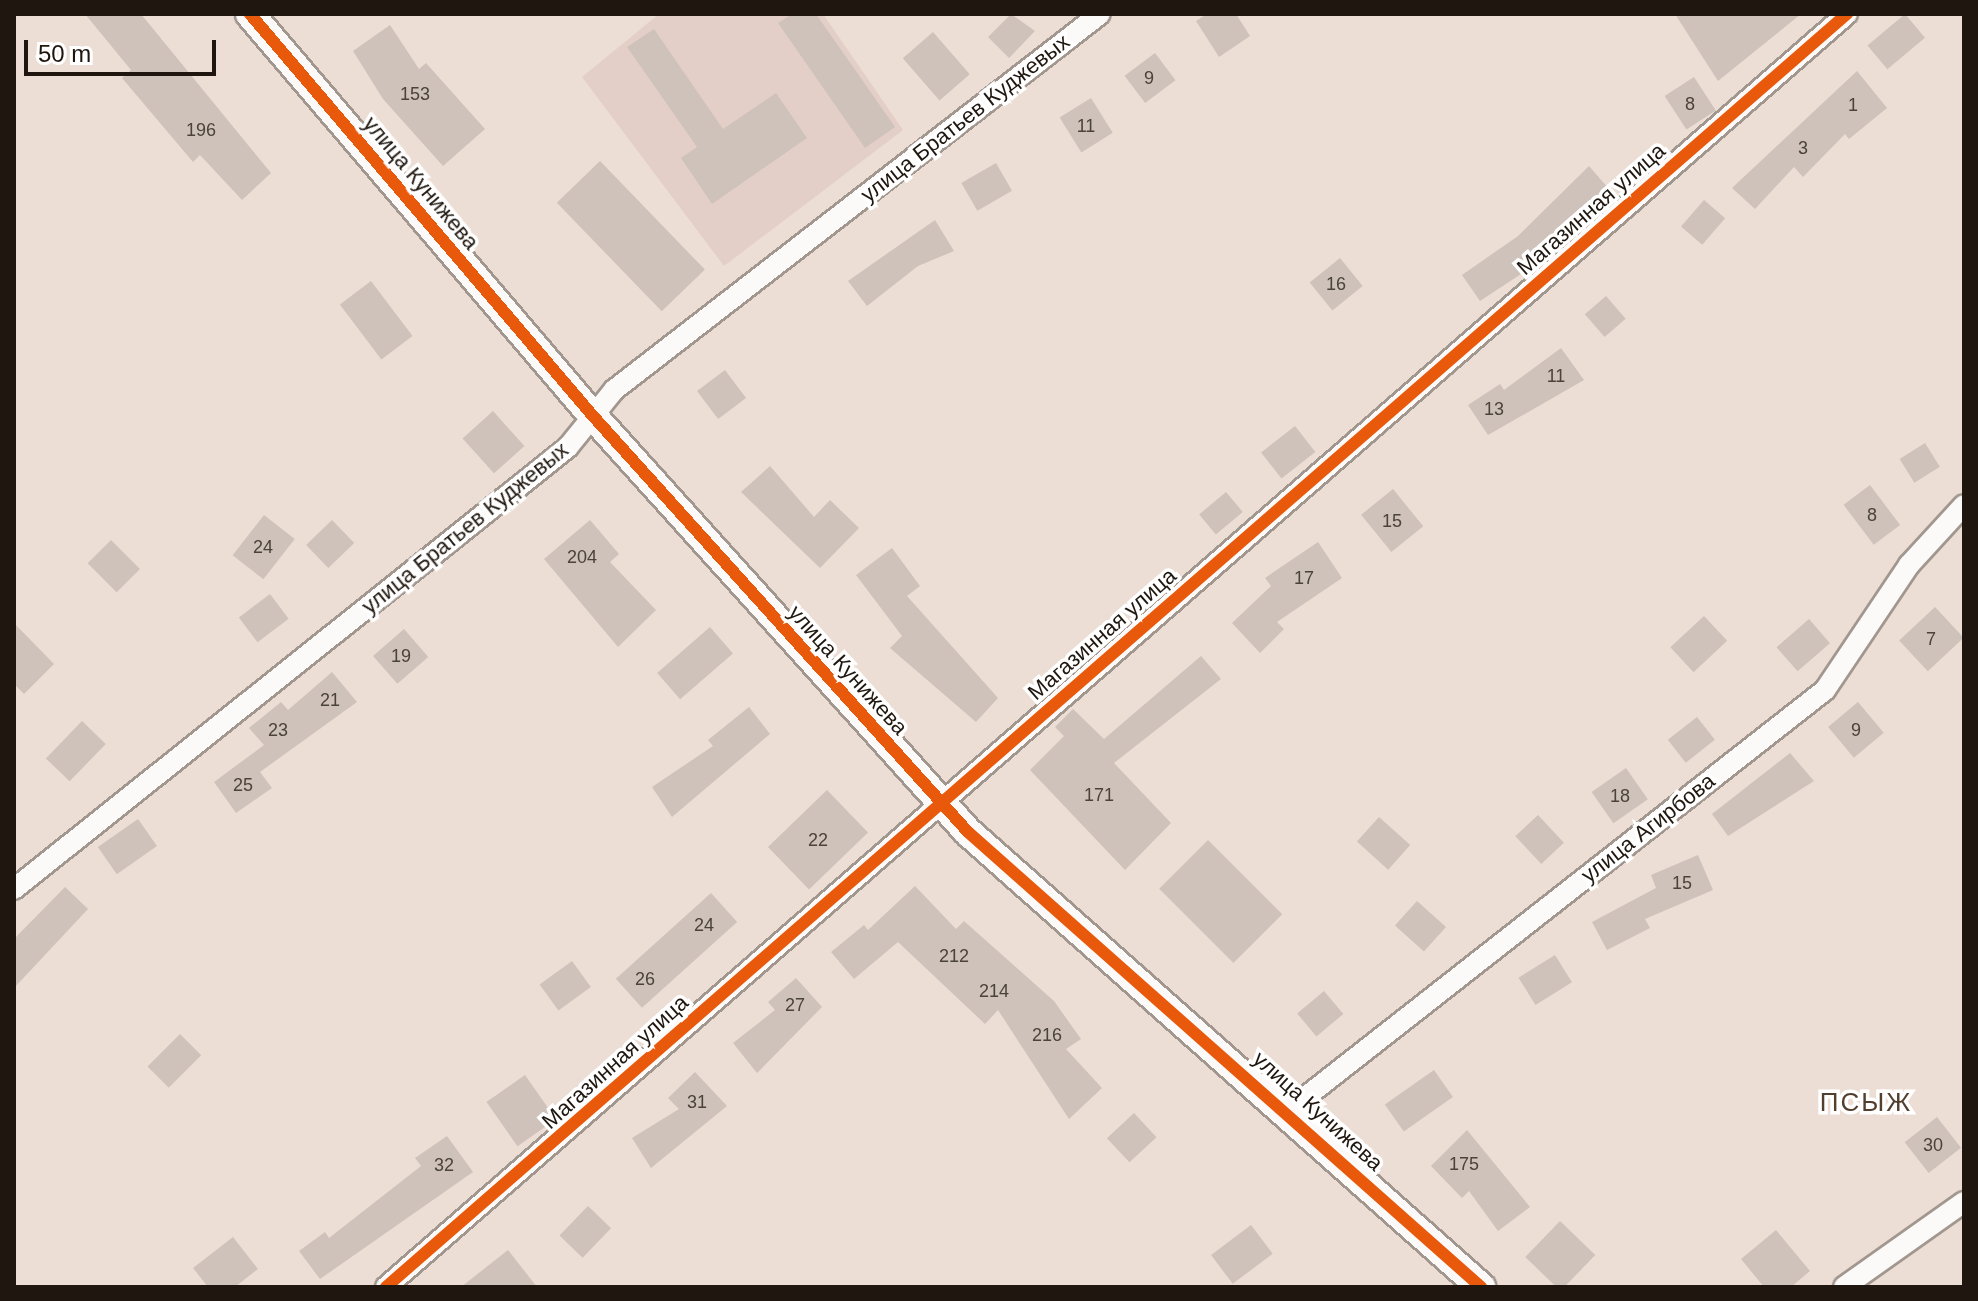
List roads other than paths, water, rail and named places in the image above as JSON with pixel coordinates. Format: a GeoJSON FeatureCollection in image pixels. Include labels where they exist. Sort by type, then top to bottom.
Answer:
{"type":"FeatureCollection","features":[{"type":"Feature","properties":{"kind":"street","name":"улица Кунижева"},"geometry":{"type":"LineString","coordinates":[[250,14],[593,416],[939,801],[1289,1110],[1481,1287]]}},
{"type":"Feature","properties":{"kind":"street","name":"улица Братьев Куджевых"},"geometry":{"type":"LineString","coordinates":[[14,889],[568,447],[614,390],[1100,14]]}},
{"type":"Feature","properties":{"kind":"street","name":"Магазинная улица"},"geometry":{"type":"LineString","coordinates":[[386,1287],[939,801],[1847,14]]}},
{"type":"Feature","properties":{"kind":"street","name":"улица Агирбова"},"geometry":{"type":"LineString","coordinates":[[1289,1110],[1825,690],[1909,565],[1964,505]]}},
{"type":"Feature","properties":{"kind":"street"},"geometry":{"type":"LineString","coordinates":[[1844,1287],[1964,1202]]}},
{"type":"Feature","properties":{"kind":"district","name":"ПСЫЖ"},"geometry":{"type":"Point","coordinates":[1866,1103]}}]}
